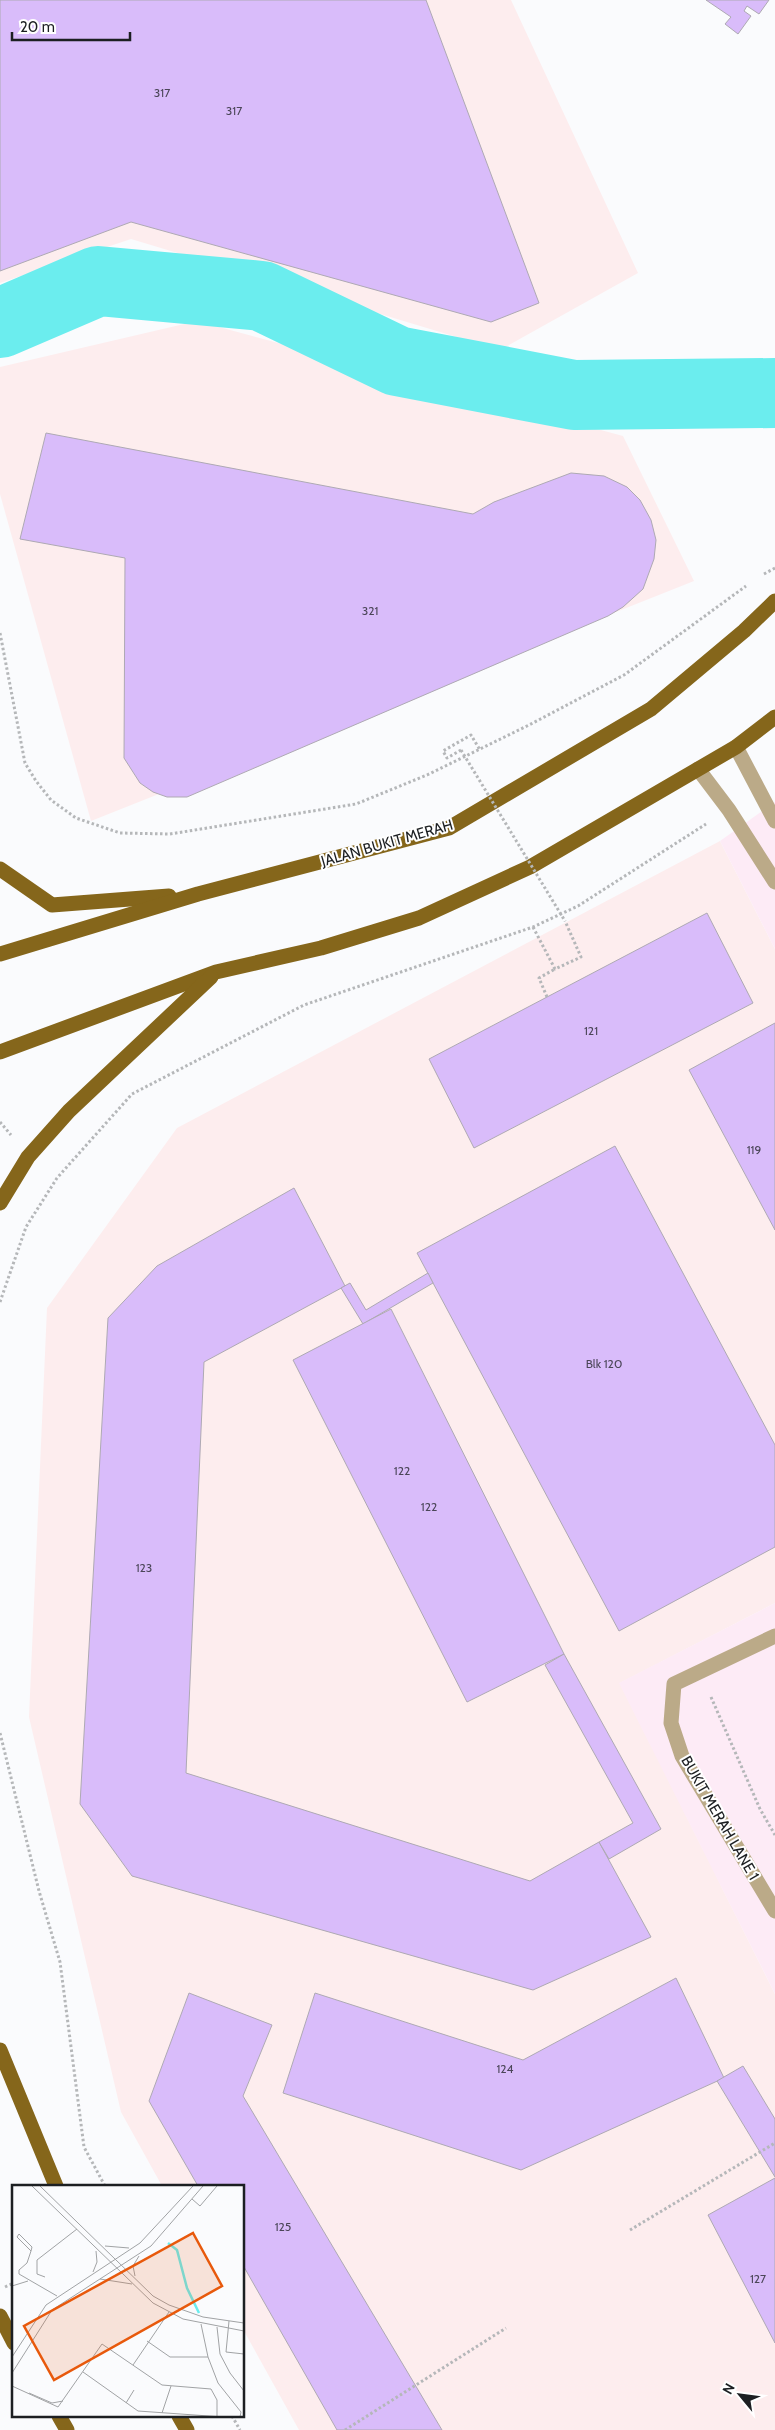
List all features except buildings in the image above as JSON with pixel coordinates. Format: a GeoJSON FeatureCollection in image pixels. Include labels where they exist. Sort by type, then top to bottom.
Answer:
{"type":"FeatureCollection","features":[{"type":"Feature","properties":{"kind":"main road","name":"JALAN BUKIT MERAH"},"geometry":{"type":"LineString","coordinates":[[0,954],[198,894],[449,828],[651,709],[744,631],[775,602]]}},
{"type":"Feature","properties":{"kind":"main road"},"geometry":{"type":"LineString","coordinates":[[0,1052],[216,972],[321,948],[419,918],[530,867],[736,747],[775,717]]}},
{"type":"Feature","properties":{"kind":"main road"},"geometry":{"type":"LineString","coordinates":[[0,869],[52,905],[198,894]]}},
{"type":"Feature","properties":{"kind":"main road"},"geometry":{"type":"LineString","coordinates":[[0,1203],[28,1157],[69,1111],[216,972]]}},
{"type":"Feature","properties":{"kind":"main road"},"geometry":{"type":"LineString","coordinates":[[0,2050],[56,2185]]}},
{"type":"Feature","properties":{"kind":"main road"},"geometry":{"type":"LineString","coordinates":[[0,2316],[12,2339]]}},
{"type":"Feature","properties":{"kind":"main road"},"geometry":{"type":"LineString","coordinates":[[60,2418],[67,2430]]}},
{"type":"Feature","properties":{"kind":"main road"},"geometry":{"type":"LineString","coordinates":[[180,2418],[187,2430]]}},
{"type":"Feature","properties":{"kind":"street"},"geometry":{"type":"LineString","coordinates":[[736,747],[775,821]]}},
{"type":"Feature","properties":{"kind":"street"},"geometry":{"type":"LineString","coordinates":[[698,769],[729,810],[775,882]]}},
{"type":"Feature","properties":{"kind":"street","name":"BUKIT MERAH LANE 1"},"geometry":{"type":"LineString","coordinates":[[775,1636],[674,1684],[671,1723],[682,1756],[775,1911]]}},
{"type":"Feature","properties":{"kind":"path"},"geometry":{"type":"LineString","coordinates":[[758,578],[775,567]]}},
{"type":"Feature","properties":{"kind":"path"},"geometry":{"type":"LineString","coordinates":[[0,633],[26,763],[36,781],[51,800],[76,818],[120,833],[170,834],[356,804],[427,775],[624,676],[750,584]]}},
{"type":"Feature","properties":{"kind":"path"},"geometry":{"type":"LineString","coordinates":[[480,750],[471,735],[443,751],[447,758],[461,750],[565,921],[580,957],[538,978],[547,997]]}},
{"type":"Feature","properties":{"kind":"path"},"geometry":{"type":"LineString","coordinates":[[0,1302],[26,1227],[56,1178],[132,1094],[304,1005],[533,927],[578,906],[729,810]]}},
{"type":"Feature","properties":{"kind":"path"},"geometry":{"type":"LineString","coordinates":[[533,927],[555,969]]}},
{"type":"Feature","properties":{"kind":"path"},"geometry":{"type":"LineString","coordinates":[[699,1672],[760,1809],[775,1835]]}},
{"type":"Feature","properties":{"kind":"path"},"geometry":{"type":"LineString","coordinates":[[0,1733],[39,1892],[60,1962],[84,2147],[104,2185]]}},
{"type":"Feature","properties":{"kind":"path"},"geometry":{"type":"LineString","coordinates":[[630,2230],[775,2142]]}},
{"type":"Feature","properties":{"kind":"path"},"geometry":{"type":"LineString","coordinates":[[345,2430],[506,2328]]}},
{"type":"Feature","properties":{"kind":"path"},"geometry":{"type":"LineString","coordinates":[[233,2418],[240,2430]]}},
{"type":"Feature","properties":{"kind":"shaded area"},"geometry":{"type":"Polygon","coordinates":[[[0,0],[511,0],[638,273],[500,350],[131,239],[0,283],[0,0]]]}},
{"type":"Feature","properties":{"kind":"shaded area"},"geometry":{"type":"Polygon","coordinates":[[[197,321],[623,436],[694,581],[91,821],[0,494],[0,367],[197,321]]]}},
{"type":"Feature","properties":{"kind":"shaded area"},"geometry":{"type":"Polygon","coordinates":[[[775,802],[775,949],[720,841],[775,802]]]}},
{"type":"Feature","properties":{"kind":"shaded area"},"geometry":{"type":"Polygon","coordinates":[[[720,841],[775,949],[775,1603],[620,1683],[775,1994],[775,2430],[299,2430],[245,2333],[245,2185],[161,2185],[121,2112],[29,1717],[47,1308],[177,1128],[720,841]]]}},
{"type":"Feature","properties":{"kind":"shaded area"},"geometry":{"type":"Polygon","coordinates":[[[775,1603],[775,1994],[619,1683],[775,1603]]]}},
{"type":"Feature","properties":{"kind":"waterway"},"geometry":{"type":"LineString","coordinates":[[0,323],[98,281],[262,296],[397,361],[574,395],[775,393]]}}]}
